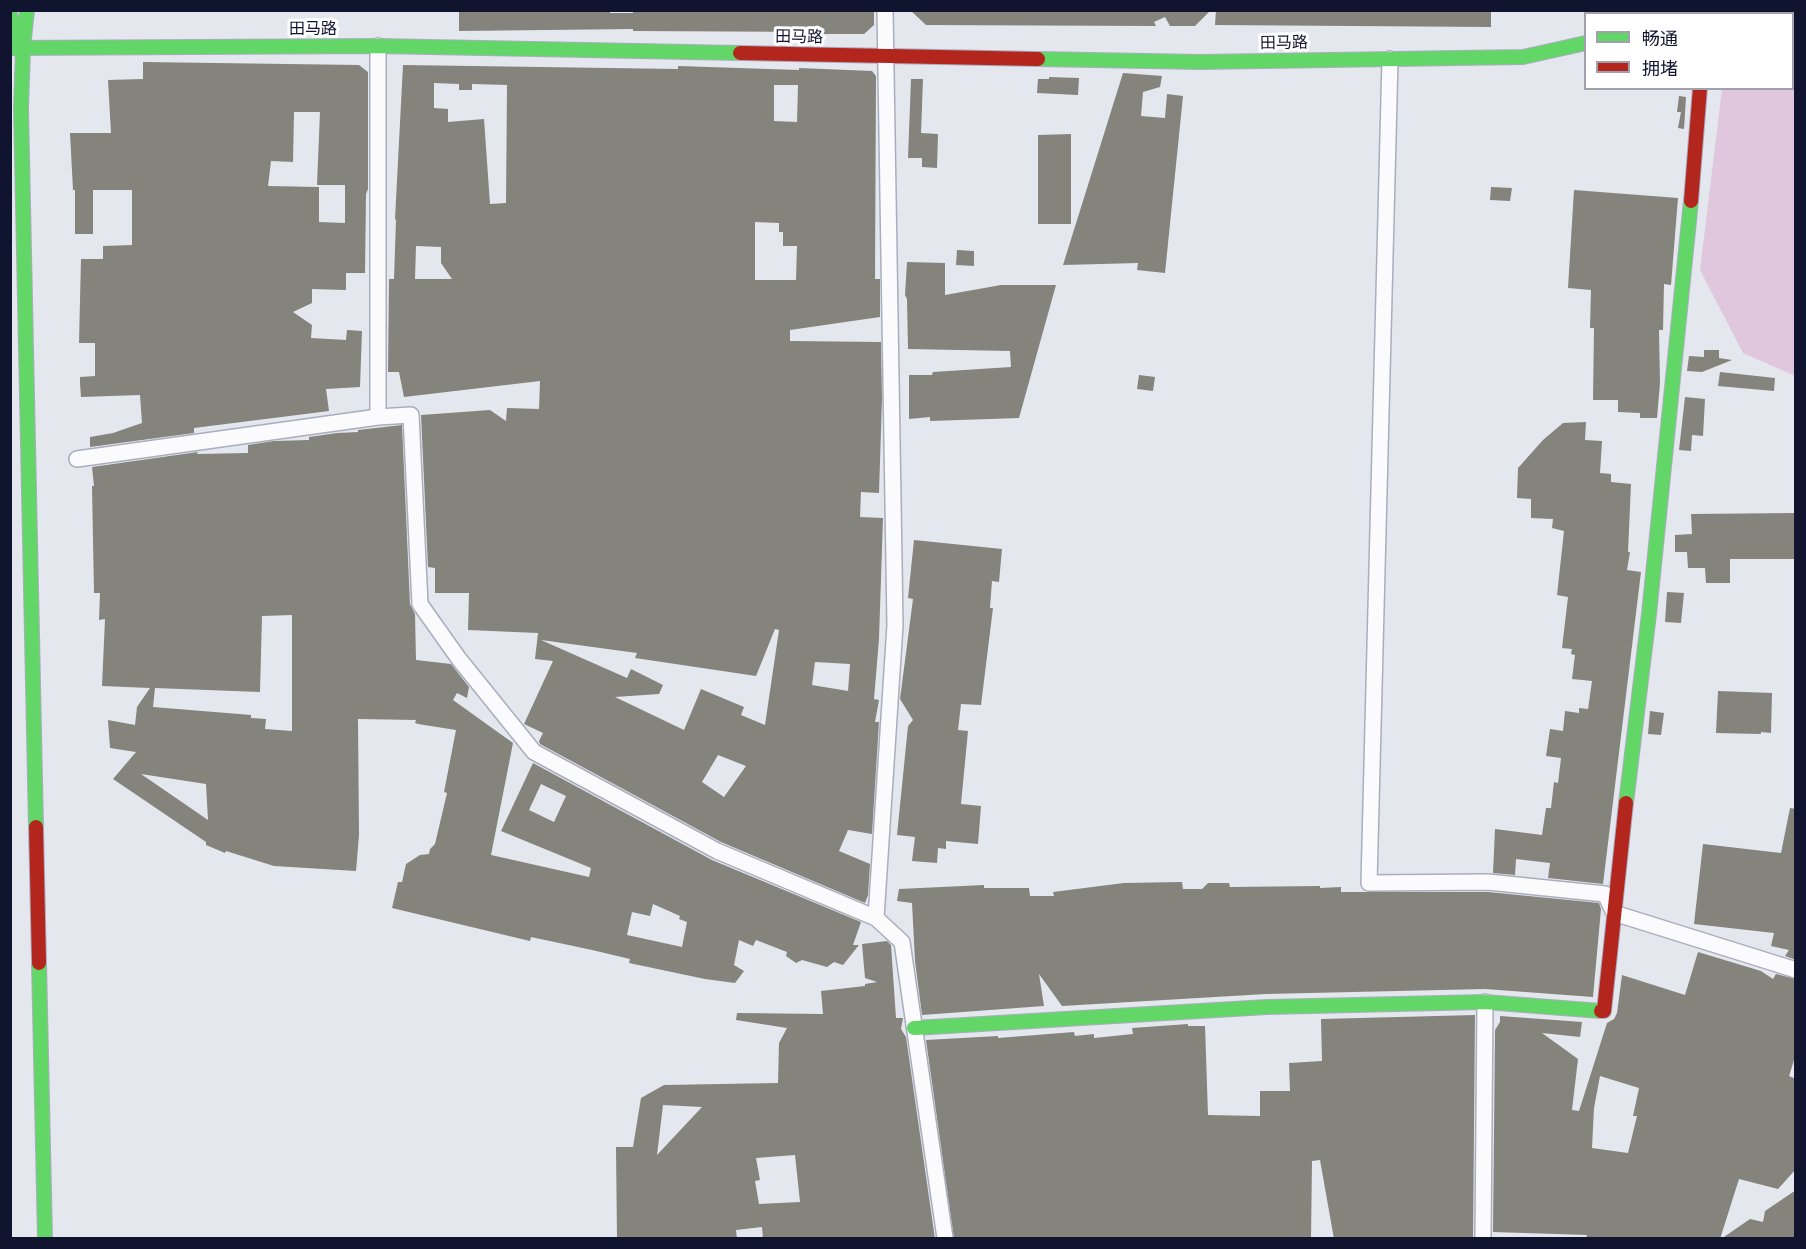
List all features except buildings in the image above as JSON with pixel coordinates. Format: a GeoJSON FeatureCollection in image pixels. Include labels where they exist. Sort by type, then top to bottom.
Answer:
{"type":"FeatureCollection","features":[{"type":"Feature","properties":{"kind":"street"},"geometry":{"type":"LineString","coordinates":[[16,48],[27,10]]}},
{"type":"Feature","properties":{"kind":"street"},"geometry":{"type":"LineString","coordinates":[[876,918],[895,625],[885,10]]}},
{"type":"Feature","properties":{"kind":"street"},"geometry":{"type":"LineString","coordinates":[[10,15],[16,48],[21,108],[45,1239]]}},
{"type":"Feature","properties":{"kind":"street","name":"田马路"},"geometry":{"type":"LineString","coordinates":[[16,48],[378,46],[1201,62],[1523,57],[1584,43]]}},
{"type":"Feature","properties":{"kind":"street"},"geometry":{"type":"LineString","coordinates":[[378,46],[378,417]]}},
{"type":"Feature","properties":{"kind":"street"},"geometry":{"type":"LineString","coordinates":[[1390,59],[1369,883],[1488,882],[1605,894],[1614,913],[1796,970]]}},
{"type":"Feature","properties":{"kind":"street"},"geometry":{"type":"LineString","coordinates":[[914,1028],[1267,1007],[1485,1002],[1604,1011],[1687,251],[1700,90]]}},
{"type":"Feature","properties":{"kind":"street"},"geometry":{"type":"LineString","coordinates":[[77,459],[378,417],[411,415],[420,604],[459,658],[534,752],[717,851],[876,918],[902,942],[945,1239]]}},
{"type":"Feature","properties":{"kind":"street"},"geometry":{"type":"LineString","coordinates":[[1484,1239],[1485,1002]]}},
{"type":"Feature","properties":{"kind":"shaded area"},"geometry":{"type":"Polygon","coordinates":[[[1796,11],[1795,376],[1743,353],[1700,270],[1722,90],[1794,90],[1794,12],[1786,12],[1796,11]]]}},
{"type":"Feature","properties":{"kind":"traffic: fast"},"geometry":{"type":"LineString","coordinates":[[27,10],[21,108],[36,827]]}},
{"type":"Feature","properties":{"kind":"traffic: fast"},"geometry":{"type":"LineString","coordinates":[[10,15],[23,48]]}},
{"type":"Feature","properties":{"kind":"traffic: fast"},"geometry":{"type":"LineString","coordinates":[[1038,59],[1201,62],[1523,57],[1584,43]]}},
{"type":"Feature","properties":{"kind":"traffic: fast"},"geometry":{"type":"LineString","coordinates":[[10,48],[378,46],[740,53]]}},
{"type":"Feature","properties":{"kind":"traffic: fast"},"geometry":{"type":"LineString","coordinates":[[1626,803],[1649,614],[1691,201]]}},
{"type":"Feature","properties":{"kind":"traffic: fast"},"geometry":{"type":"LineString","coordinates":[[39,963],[45,1238]]}},
{"type":"Feature","properties":{"kind":"traffic: fast"},"geometry":{"type":"LineString","coordinates":[[914,1028],[1267,1007],[1485,1002],[1601,1011]]}},
{"type":"Feature","properties":{"kind":"traffic: jam"},"geometry":{"type":"LineString","coordinates":[[1726,12],[1734,10]]}},
{"type":"Feature","properties":{"kind":"traffic: jam"},"geometry":{"type":"LineString","coordinates":[[740,53],[1038,59]]}},
{"type":"Feature","properties":{"kind":"traffic: jam"},"geometry":{"type":"LineString","coordinates":[[1691,201],[1700,90]]}},
{"type":"Feature","properties":{"kind":"traffic: jam"},"geometry":{"type":"LineString","coordinates":[[1601,1011],[1604,1011],[1626,803]]}},
{"type":"Feature","properties":{"kind":"traffic: jam"},"geometry":{"type":"LineString","coordinates":[[36,827],[39,963]]}}]}
